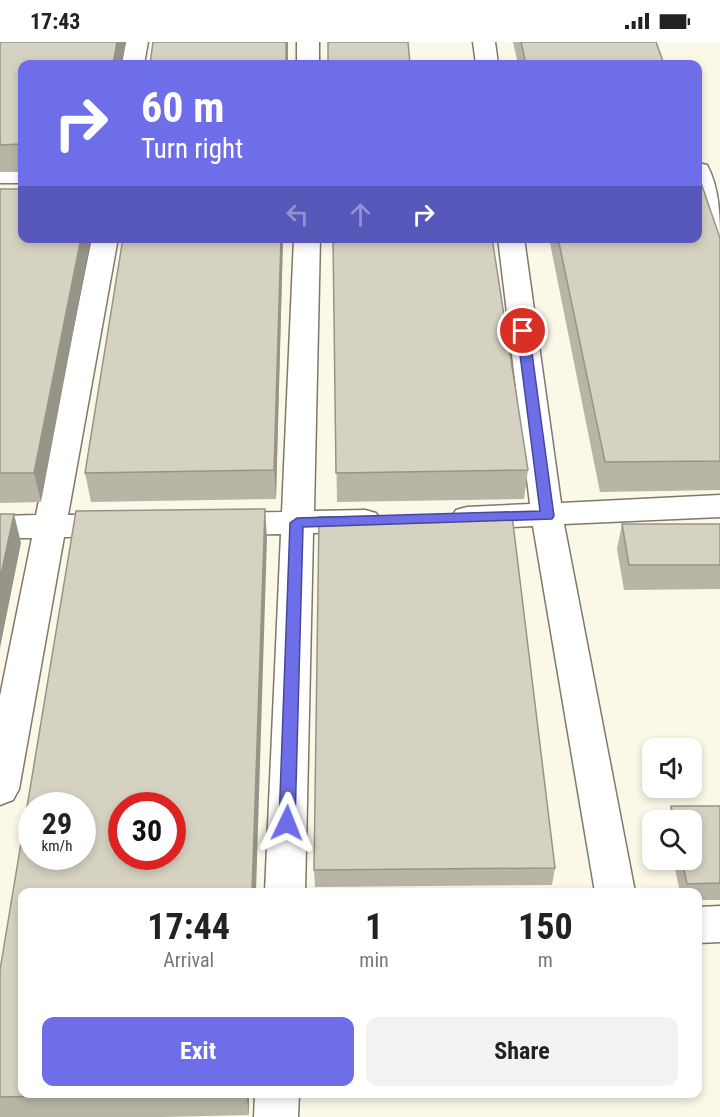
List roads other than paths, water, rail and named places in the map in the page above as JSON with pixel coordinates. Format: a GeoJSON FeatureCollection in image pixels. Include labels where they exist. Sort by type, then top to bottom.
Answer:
{"type":"FeatureCollection","features":[{"type":"Feature","properties":{"kind":"street"},"geometry":{"type":"LineString","coordinates":[[134,60],[137,42]]}},
{"type":"Feature","properties":{"kind":"street"},"geometry":{"type":"LineString","coordinates":[[308,42],[308,60]]}},
{"type":"Feature","properties":{"kind":"street"},"geometry":{"type":"LineString","coordinates":[[484,42],[486,60]]}},
{"type":"Feature","properties":{"kind":"street"},"geometry":{"type":"LineString","coordinates":[[702,170],[720,169]]}},
{"type":"Feature","properties":{"kind":"street"},"geometry":{"type":"LineString","coordinates":[[0,177],[18,176]]}},
{"type":"Feature","properties":{"kind":"street"},"geometry":{"type":"LineString","coordinates":[[702,182],[720,238]]}},
{"type":"Feature","properties":{"kind":"street"},"geometry":{"type":"LineString","coordinates":[[0,789],[104,243]]}},
{"type":"Feature","properties":{"kind":"street"},"geometry":{"type":"LineString","coordinates":[[285,888],[307,243]]}},
{"type":"Feature","properties":{"kind":"street"},"geometry":{"type":"LineString","coordinates":[[512,243],[547,516],[614,888]]}},
{"type":"Feature","properties":{"kind":"street"},"geometry":{"type":"LineString","coordinates":[[440,519],[720,507]]}},
{"type":"Feature","properties":{"kind":"street"},"geometry":{"type":"LineString","coordinates":[[191,524],[392,520]]}},
{"type":"Feature","properties":{"kind":"street"},"geometry":{"type":"LineString","coordinates":[[0,526],[144,524]]}},
{"type":"Feature","properties":{"kind":"street"},"geometry":{"type":"LineString","coordinates":[[702,925],[720,924]]}},
{"type":"Feature","properties":{"kind":"street"},"geometry":{"type":"LineString","coordinates":[[276,1117],[277,1098]]}}]}
